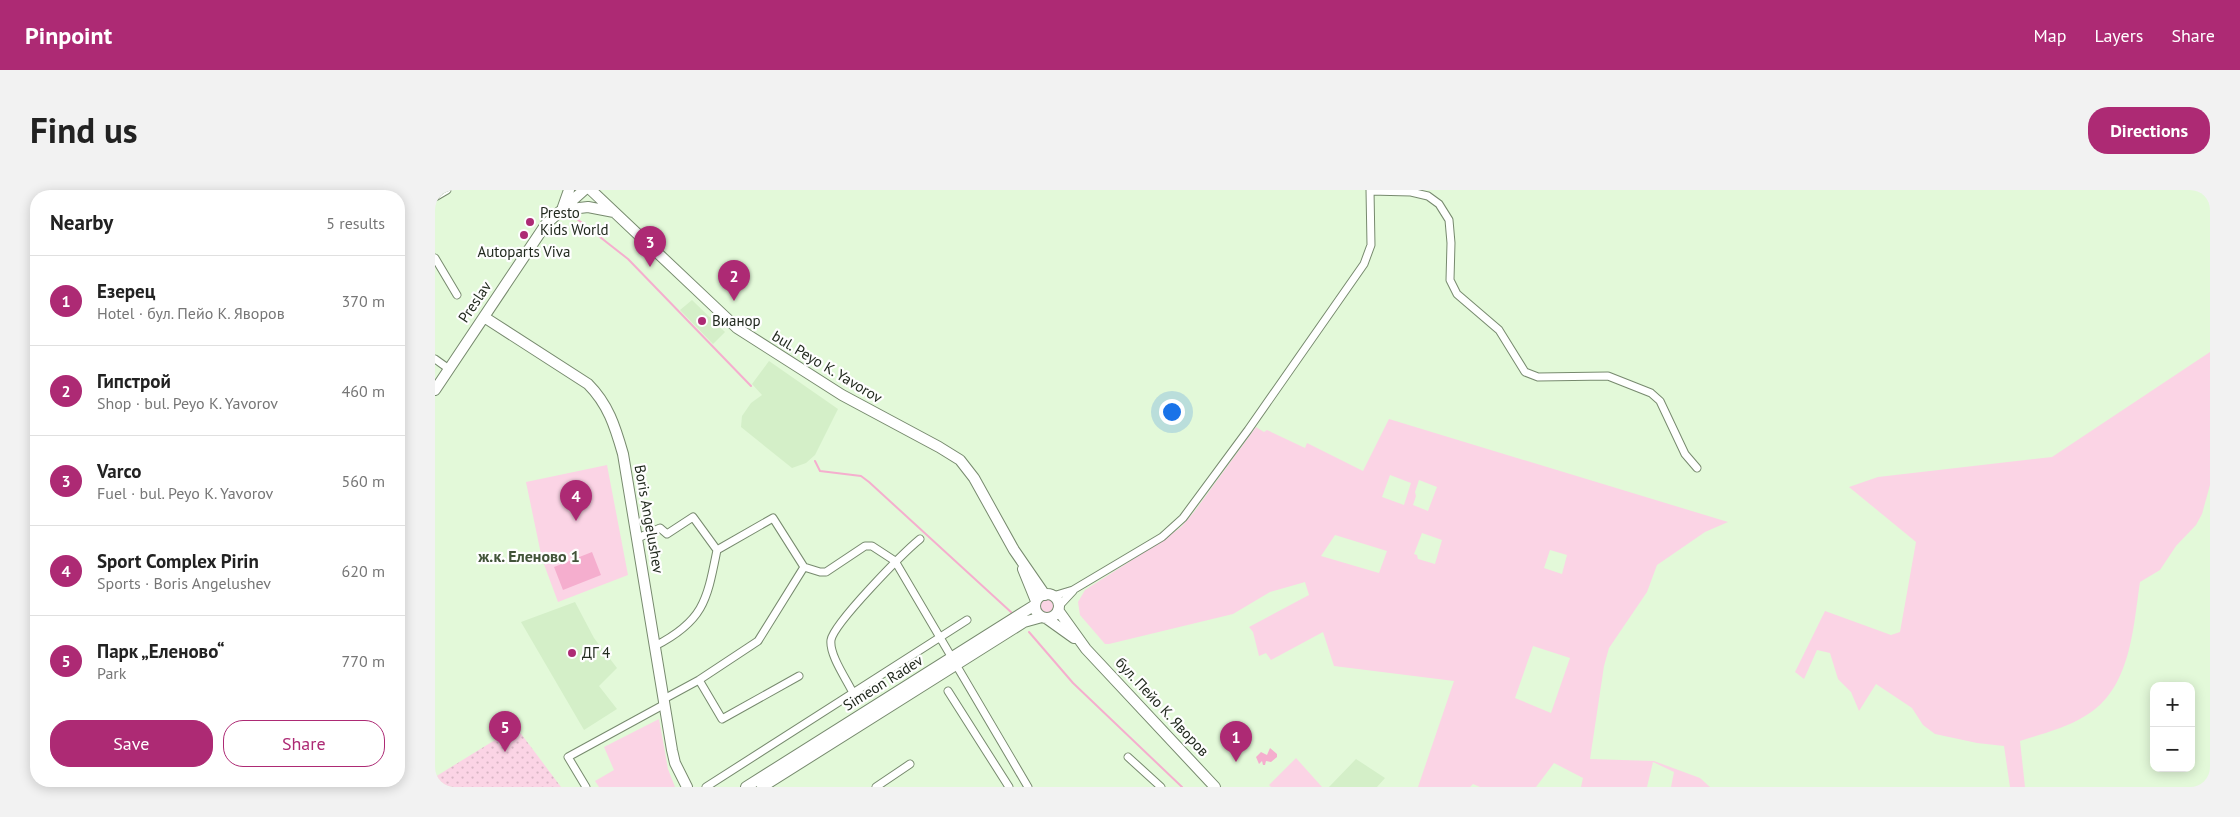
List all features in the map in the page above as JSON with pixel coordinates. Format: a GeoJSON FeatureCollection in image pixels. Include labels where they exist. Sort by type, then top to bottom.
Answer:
{"type":"FeatureCollection","features":[{"type":"Feature","properties":{"kind":"street"},"geometry":{"type":"LineString","coordinates":[[435,197],[447,190]]}},
{"type":"Feature","properties":{"kind":"street"},"geometry":{"type":"LineString","coordinates":[[569,190],[561,210],[587,207],[615,212]]}},
{"type":"Feature","properties":{"kind":"street","name":"Preslav"},"geometry":{"type":"LineString","coordinates":[[435,390],[546,224],[584,190]]}},
{"type":"Feature","properties":{"kind":"street","name":"bul. Peyo K. Yavorov"},"geometry":{"type":"LineString","coordinates":[[591,190],[737,328],[842,395],[946,450],[960,460],[974,478],[1014,550],[1036,603]]}},
{"type":"Feature","properties":{"kind":"street"},"geometry":{"type":"LineString","coordinates":[[1073,590],[1052,617],[1044,618],[1037,612],[1036,603],[1049,596],[1073,590],[1162,537],[1183,518],[1220,469],[1364,264],[1371,244],[1370,191],[1411,192],[1428,196],[1439,204],[1449,220],[1451,243],[1450,280],[1457,294],[1499,330],[1525,372],[1538,377],[1608,376],[1651,393],[1660,401],[1685,454],[1697,468]]}},
{"type":"Feature","properties":{"kind":"street"},"geometry":{"type":"LineString","coordinates":[[435,258],[457,294]]}},
{"type":"Feature","properties":{"kind":"street","name":"Boris Angelushev"},"geometry":{"type":"LineString","coordinates":[[484,317],[588,384],[601,397],[615,426],[623,454],[638,538],[675,763],[687,787]]}},
{"type":"Feature","properties":{"kind":"street"},"geometry":{"type":"LineString","coordinates":[[435,359],[449,369]]}},
{"type":"Feature","properties":{"kind":"street"},"geometry":{"type":"LineString","coordinates":[[638,538],[660,528],[667,534],[693,517],[717,550],[709,590],[701,610],[671,638],[655,646]]}},
{"type":"Feature","properties":{"kind":"street"},"geometry":{"type":"LineString","coordinates":[[717,550],[773,518],[805,567],[820,572],[827,572],[865,546],[872,546],[895,561],[1028,787]]}},
{"type":"Feature","properties":{"kind":"street"},"geometry":{"type":"LineString","coordinates":[[853,693],[831,650],[831,640],[834,632],[895,561],[920,539]]}},
{"type":"Feature","properties":{"kind":"street","name":"bul. Peyo K. Yavorov"},"geometry":{"type":"LineString","coordinates":[[1014,550],[1049,596]]}},
{"type":"Feature","properties":{"kind":"street"},"geometry":{"type":"LineString","coordinates":[[586,787],[568,757],[664,702],[758,641],[805,567]]}},
{"type":"Feature","properties":{"kind":"street"},"geometry":{"type":"LineString","coordinates":[[1049,596],[1058,608]]}},
{"type":"Feature","properties":{"kind":"street","name":"Simeon Radev"},"geometry":{"type":"LineString","coordinates":[[762,787],[954,661],[1036,603]]}},
{"type":"Feature","properties":{"kind":"street","name":"бул. Пейо К. Яворов"},"geometry":{"type":"LineString","coordinates":[[1058,608],[1086,649]]}},
{"type":"Feature","properties":{"kind":"street","name":"Simeon Radev"},"geometry":{"type":"LineString","coordinates":[[747,787],[954,661],[1024,622],[1044,618]]}},
{"type":"Feature","properties":{"kind":"street","name":"бул. Пейо К. Яворов"},"geometry":{"type":"LineString","coordinates":[[1044,618],[1057,624],[1086,649],[1215,787]]}},
{"type":"Feature","properties":{"kind":"street"},"geometry":{"type":"LineString","coordinates":[[706,787],[967,620]]}},
{"type":"Feature","properties":{"kind":"street"},"geometry":{"type":"LineString","coordinates":[[699,680],[722,719],[799,676]]}},
{"type":"Feature","properties":{"kind":"street"},"geometry":{"type":"LineString","coordinates":[[948,691],[1009,787]]}},
{"type":"Feature","properties":{"kind":"street"},"geometry":{"type":"LineString","coordinates":[[1128,757],[1161,787]]}},
{"type":"Feature","properties":{"kind":"street"},"geometry":{"type":"LineString","coordinates":[[876,787],[910,764]]}},
{"type":"Feature","properties":{"kind":"shaded area","name":"Вианор"},"geometry":{"type":"Polygon","coordinates":[[[692,300],[725,332],[713,344],[680,310],[692,300]]]}},
{"type":"Feature","properties":{"kind":"shaded area"},"geometry":{"type":"Polygon","coordinates":[[[2210,352],[2210,485],[2202,514],[2196,525],[2176,546],[2160,570],[2140,582],[2132,638],[2121,674],[2112,691],[2100,705],[2078,720],[2020,741],[2025,787],[2010,787],[2004,746],[1977,743],[1935,734],[1923,725],[1912,708],[1876,684],[1859,711],[1851,692],[1838,679],[1830,653],[1817,650],[1804,679],[1795,672],[1825,611],[1891,635],[1900,632],[1916,542],[1849,487],[1878,477],[2052,457],[2210,352]]]}},
{"type":"Feature","properties":{"kind":"shaded area"},"geometry":{"type":"Polygon","coordinates":[[[769,361],[838,409],[815,455],[806,463],[792,468],[741,427],[742,416],[751,403],[762,395],[752,384],[769,361]]]}},
{"type":"Feature","properties":{"kind":"shaded area"},"geometry":{"type":"Polygon","coordinates":[[[1389,419],[1728,522],[1705,532],[1657,565],[1647,592],[1609,648],[1604,666],[1590,759],[1654,761],[1700,778],[1710,787],[1671,787],[1674,772],[1653,762],[1647,787],[1581,787],[1583,778],[1554,763],[1536,787],[1480,787],[1473,784],[1470,787],[1418,787],[1454,681],[1334,666],[1323,632],[1271,660],[1266,653],[1259,656],[1253,632],[1249,627],[1309,595],[1305,582],[1270,592],[1233,614],[1109,644],[1105,644],[1080,615],[1078,602],[1085,590],[1181,527],[1256,427],[1264,432],[1267,430],[1305,448],[1307,443],[1363,471],[1389,419]],[[1390,475],[1382,497],[1404,505],[1411,483],[1390,475]],[[1419,480],[1415,492],[1416,496],[1413,505],[1428,511],[1437,487],[1419,480]],[[1422,533],[1414,554],[1417,555],[1418,559],[1435,564],[1442,540],[1422,533]],[[1335,535],[1321,556],[1379,573],[1387,551],[1335,535]],[[1550,550],[1544,568],[1562,574],[1567,555],[1550,550]],[[1533,646],[1515,698],[1551,713],[1570,658],[1533,646]]]}},
{"type":"Feature","properties":{"kind":"shaded area"},"geometry":{"type":"Polygon","coordinates":[[[607,465],[628,575],[558,602],[542,559],[526,482],[607,465]]]}},
{"type":"Feature","properties":{"kind":"shaded area"},"geometry":{"type":"Polygon","coordinates":[[[592,552],[601,575],[563,590],[554,567],[592,552]]]}},
{"type":"Feature","properties":{"kind":"shaded area"},"geometry":{"type":"Polygon","coordinates":[[[1047,597],[1053,600],[1056,606],[1053,612],[1047,615],[1041,612],[1038,606],[1041,600],[1047,597]]]}},
{"type":"Feature","properties":{"kind":"shaded area","name":"ДГ 4"},"geometry":{"type":"Polygon","coordinates":[[[575,602],[594,638],[617,668],[599,686],[617,709],[584,730],[521,622],[575,602]]]}},
{"type":"Feature","properties":{"kind":"shaded area"},"geometry":{"type":"Polygon","coordinates":[[[659,719],[668,769],[675,787],[599,787],[595,781],[614,770],[604,747],[659,719]]]}},
{"type":"Feature","properties":{"kind":"shaded area"},"geometry":{"type":"Polygon","coordinates":[[[516,727],[561,787],[435,787],[435,777],[516,727]]]}},
{"type":"Feature","properties":{"kind":"shaded area"},"geometry":{"type":"Polygon","coordinates":[[[1270,748],[1277,754],[1277,757],[1271,762],[1266,761],[1265,765],[1263,765],[1262,761],[1259,764],[1256,757],[1261,752],[1267,755],[1270,748]]]}},
{"type":"Feature","properties":{"kind":"shaded area"},"geometry":{"type":"Polygon","coordinates":[[[1296,758],[1322,787],[1271,787],[1269,785],[1296,758]]]}},
{"type":"Feature","properties":{"kind":"shaded area"},"geometry":{"type":"Polygon","coordinates":[[[1356,759],[1385,778],[1377,787],[1329,787],[1356,759]]]}},
{"type":"Feature","properties":{"kind":"waterway"},"geometry":{"type":"LineString","coordinates":[[577,219],[628,259],[751,386]]}},
{"type":"Feature","properties":{"kind":"waterway"},"geometry":{"type":"LineString","coordinates":[[815,461],[820,471],[861,476],[869,482],[1012,613]]}},
{"type":"Feature","properties":{"kind":"waterway"},"geometry":{"type":"LineString","coordinates":[[1029,632],[1073,683],[1182,787]]}},
{"type":"Feature","properties":{"kind":"place","name":"Presto Kids World"},"geometry":{"type":"Point","coordinates":[530,222]}},
{"type":"Feature","properties":{"kind":"place","name":"Аutoparts Viva"},"geometry":{"type":"Point","coordinates":[524,235]}},
{"type":"Feature","properties":{"kind":"place","name":"Varco"},"geometry":{"type":"Point","coordinates":[650,267]}},
{"type":"Feature","properties":{"kind":"place","name":"Гипстрой"},"geometry":{"type":"Point","coordinates":[734,301]}},
{"type":"Feature","properties":{"kind":"place","name":"Вианор"},"geometry":{"type":"Point","coordinates":[702,321]}},
{"type":"Feature","properties":{"kind":"place","name":"Sport Complex Pirin"},"geometry":{"type":"Point","coordinates":[576,521]}},
{"type":"Feature","properties":{"kind":"place","name":"ДГ 4"},"geometry":{"type":"Point","coordinates":[572,653]}},
{"type":"Feature","properties":{"kind":"place","name":"Парк „Еленово“"},"geometry":{"type":"Point","coordinates":[505,752]}},
{"type":"Feature","properties":{"kind":"place","name":"Езерец"},"geometry":{"type":"Point","coordinates":[1236,762]}},
{"type":"Feature","properties":{"kind":"district","name":"ж.к. Еленово 1"},"geometry":{"type":"Point","coordinates":[529,556]}}]}
